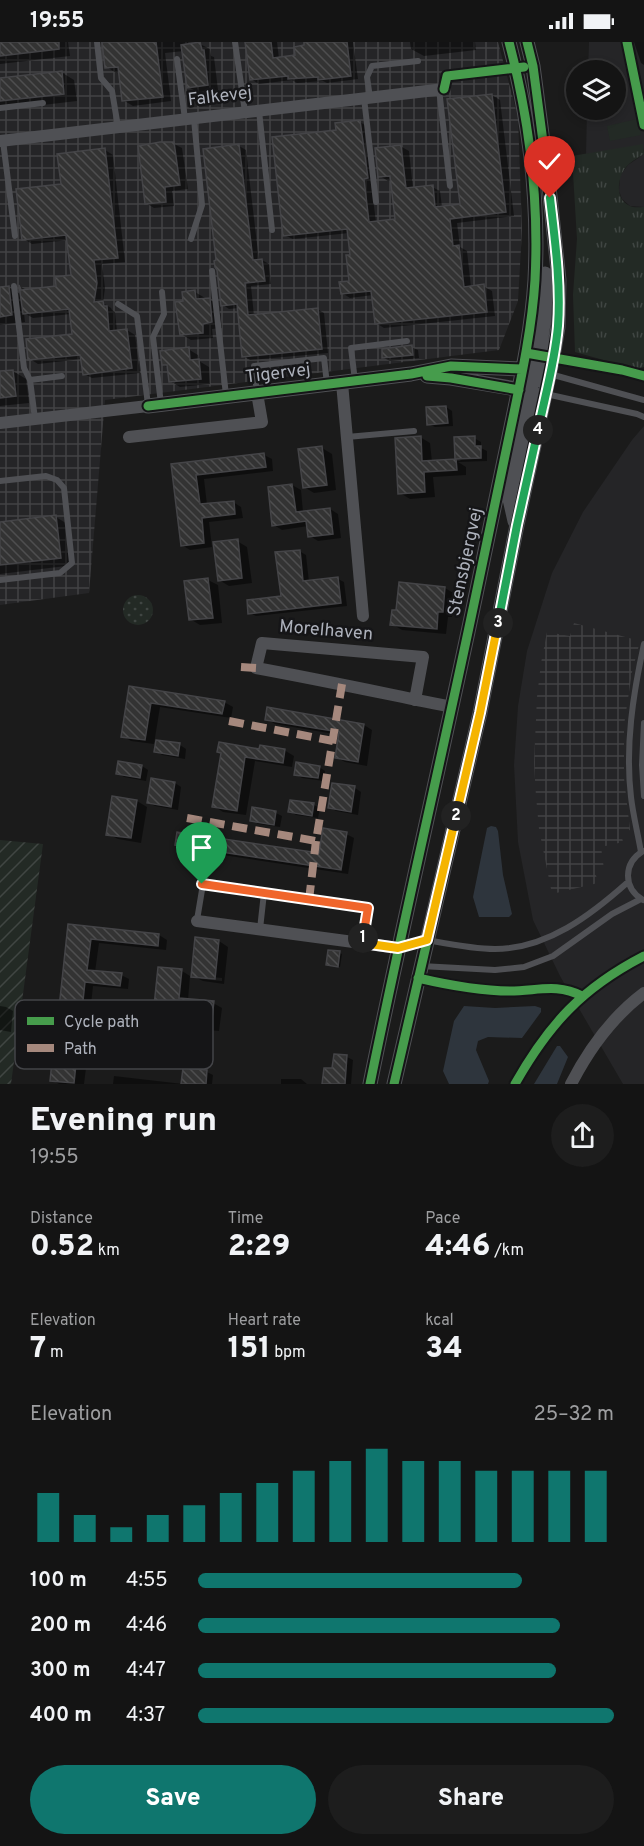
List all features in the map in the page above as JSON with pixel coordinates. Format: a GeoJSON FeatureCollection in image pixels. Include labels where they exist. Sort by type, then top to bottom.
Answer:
{"type":"FeatureCollection","features":[{"type":"Feature","properties":{"kind":"street","name":"Stensbjergvej"},"geometry":{"type":"LineString","coordinates":[[394,1084],[480,713],[517,525],[536,372],[530,327],[535,279],[533,187],[526,126],[509,42]]}},
{"type":"Feature","properties":{"kind":"street","name":"Stensbjergvej"},"geometry":{"type":"LineString","coordinates":[[370,1084],[452,707],[536,372],[558,327],[559,280],[541,125],[526,42]]}},
{"type":"Feature","properties":{"kind":"street","name":"Falkevej"},"geometry":{"type":"LineString","coordinates":[[2,141],[441,89]]}},
{"type":"Feature","properties":{"kind":"street","name":"Tigervej"},"geometry":{"type":"LineString","coordinates":[[0,423],[341,383],[451,366],[536,372]]}},
{"type":"Feature","properties":{"kind":"street","name":"Tigervej"},"geometry":{"type":"LineString","coordinates":[[411,374],[451,378],[532,392]]}},
{"type":"Feature","properties":{"kind":"street"},"geometry":{"type":"LineString","coordinates":[[341,383],[363,616]]}},
{"type":"Feature","properties":{"kind":"street"},"geometry":{"type":"LineString","coordinates":[[129,437],[262,422],[257,393]]}},
{"type":"Feature","properties":{"kind":"street","name":"Morelhaven"},"geometry":{"type":"LineString","coordinates":[[415,700],[423,657],[262,643],[256,668],[415,700],[452,707]]}},
{"type":"Feature","properties":{"kind":"street"},"geometry":{"type":"LineString","coordinates":[[197,921],[398,948],[427,940]]}},
{"type":"Feature","properties":{"kind":"street"},"geometry":{"type":"LineString","coordinates":[[398,948],[421,966]]}},
{"type":"Feature","properties":{"kind":"street"},"geometry":{"type":"LineString","coordinates":[[571,1084],[585,1057],[605,1030],[626,1006],[644,993]]}},
{"type":"Feature","properties":{"kind":"lane"},"geometry":{"type":"LineString","coordinates":[[97,42],[101,78],[112,91],[118,127]]}},
{"type":"Feature","properties":{"kind":"lane"},"geometry":{"type":"LineString","coordinates":[[235,42],[245,112]]}},
{"type":"Feature","properties":{"kind":"lane"},"geometry":{"type":"LineString","coordinates":[[177,59],[190,119],[202,204],[191,239]]}},
{"type":"Feature","properties":{"kind":"lane"},"geometry":{"type":"LineString","coordinates":[[376,202],[367,78],[372,66],[418,61]]}},
{"type":"Feature","properties":{"kind":"lane"},"geometry":{"type":"LineString","coordinates":[[441,89],[450,186]]}},
{"type":"Feature","properties":{"kind":"lane"},"geometry":{"type":"LineString","coordinates":[[0,108],[43,103]]}},
{"type":"Feature","properties":{"kind":"lane"},"geometry":{"type":"LineString","coordinates":[[259,111],[272,230]]}},
{"type":"Feature","properties":{"kind":"lane"},"geometry":{"type":"LineString","coordinates":[[2,141],[15,236]]}},
{"type":"Feature","properties":{"kind":"lane"},"geometry":{"type":"LineString","coordinates":[[212,271],[226,397]]}},
{"type":"Feature","properties":{"kind":"lane"},"geometry":{"type":"LineString","coordinates":[[14,286],[24,368],[30,380],[35,419]]}},
{"type":"Feature","properties":{"kind":"lane"},"geometry":{"type":"LineString","coordinates":[[155,405],[153,337],[164,314],[162,292]]}},
{"type":"Feature","properties":{"kind":"lane"},"geometry":{"type":"LineString","coordinates":[[118,304],[137,316],[155,405]]}},
{"type":"Feature","properties":{"kind":"lane"},"geometry":{"type":"LineString","coordinates":[[341,383],[351,348],[407,341]]}},
{"type":"Feature","properties":{"kind":"lane"},"geometry":{"type":"LineString","coordinates":[[257,393],[254,366],[324,358],[341,383]]}},
{"type":"Feature","properties":{"kind":"lane"},"geometry":{"type":"LineString","coordinates":[[536,372],[644,400]]}},
{"type":"Feature","properties":{"kind":"lane"},"geometry":{"type":"LineString","coordinates":[[30,380],[62,376]]}},
{"type":"Feature","properties":{"kind":"lane"},"geometry":{"type":"LineString","coordinates":[[532,392],[644,417]]}},
{"type":"Feature","properties":{"kind":"lane"},"geometry":{"type":"LineString","coordinates":[[347,437],[414,431]]}},
{"type":"Feature","properties":{"kind":"lane"},"geometry":{"type":"LineString","coordinates":[[0,481],[46,476],[57,480],[64,488],[72,563],[60,573],[0,580]]}},
{"type":"Feature","properties":{"kind":"lane"},"geometry":{"type":"LineString","coordinates":[[421,966],[495,970],[524,967],[554,956],[612,914],[642,899],[635,894],[628,882],[628,868],[635,856],[642,851],[631,797],[630,765],[633,704],[644,644]]}},
{"type":"Feature","properties":{"kind":"lane"},"geometry":{"type":"LineString","coordinates":[[644,723],[642,765],[644,796]]}},
{"type":"Feature","properties":{"kind":"lane"},"geometry":{"type":"LineString","coordinates":[[427,940],[496,949],[528,944],[564,930],[598,907],[628,882]]}},
{"type":"Feature","properties":{"kind":"lane"},"geometry":{"type":"LineString","coordinates":[[197,921],[202,884],[368,908],[363,943]]}},
{"type":"Feature","properties":{"kind":"lane"},"geometry":{"type":"LineString","coordinates":[[260,929],[264,893]]}},
{"type":"Feature","properties":{"kind":"shaded area"},"geometry":{"type":"Polygon","coordinates":[[[0,42],[498,42],[518,117],[522,230],[518,301],[499,350],[105,400],[89,593],[0,605],[0,42]]]}},
{"type":"Feature","properties":{"kind":"shaded area"},"geometry":{"type":"Polygon","coordinates":[[[589,42],[644,42],[644,151],[642,145],[586,154],[587,120],[626,120],[626,60],[588,60],[589,42]]]}},
{"type":"Feature","properties":{"kind":"shaded area"},"geometry":{"type":"Polygon","coordinates":[[[644,154],[644,207],[630,206],[622,199],[619,191],[620,176],[628,165],[644,154]]]}},
{"type":"Feature","properties":{"kind":"shaded area"},"geometry":{"type":"Polygon","coordinates":[[[644,426],[644,1084],[623,1084],[560,976],[533,920],[518,842],[514,765],[518,706],[527,651],[552,573],[583,512],[644,426]]]}},
{"type":"Feature","properties":{"kind":"shaded area"},"geometry":{"type":"Polygon","coordinates":[[[574,623],[640,641],[632,672],[624,725],[624,778],[630,830],[621,833],[623,842],[601,847],[604,869],[595,871],[598,883],[552,894],[539,829],[536,796],[534,763],[537,697],[547,632],[570,636],[574,623]]]}},
{"type":"Feature","properties":{"kind":"shaded area"},"geometry":{"type":"Polygon","coordinates":[[[496,827],[498,831],[503,875],[512,914],[509,917],[479,917],[473,897],[487,828],[496,827]]]}},
{"type":"Feature","properties":{"kind":"shaded area"},"geometry":{"type":"Polygon","coordinates":[[[464,1006],[495,1008],[535,1006],[541,1008],[541,1012],[522,1038],[488,1037],[478,1041],[476,1050],[489,1081],[488,1084],[449,1084],[443,1071],[454,1021],[464,1006]]]}},
{"type":"Feature","properties":{"kind":"shaded area"},"geometry":{"type":"Polygon","coordinates":[[[557,1046],[560,1046],[568,1057],[557,1084],[534,1084],[557,1046]]]}},
{"type":"Feature","properties":{"kind":"green space"},"geometry":{"type":"Polygon","coordinates":[[[637,119],[641,135],[610,141],[607,126],[637,119]]]}},
{"type":"Feature","properties":{"kind":"green space"},"geometry":{"type":"Polygon","coordinates":[[[643,144],[644,154],[625,169],[619,186],[621,198],[625,203],[633,207],[644,207],[644,367],[636,369],[575,352],[573,295],[577,239],[572,156],[643,144]]]}},
{"type":"Feature","properties":{"kind":"green space"},"geometry":{"type":"Polygon","coordinates":[[[138,595],[149,599],[153,610],[149,621],[138,625],[127,621],[123,610],[127,599],[138,595]]]}},
{"type":"Feature","properties":{"kind":"green space"},"geometry":{"type":"Polygon","coordinates":[[[0,840],[43,844],[22,1000],[15,1000],[15,1054],[11,1084],[0,1084],[0,840]]]}},
{"type":"Feature","properties":{"kind":"building"},"geometry":{"type":"Polygon","coordinates":[[[0,42],[59,42],[59,49],[0,56],[0,42]]]}},
{"type":"Feature","properties":{"kind":"building"},"geometry":{"type":"Polygon","coordinates":[[[102,42],[156,42],[163,97],[122,101],[118,67],[105,68],[102,42]]]}},
{"type":"Feature","properties":{"kind":"building"},"geometry":{"type":"Polygon","coordinates":[[[200,42],[204,50],[208,85],[187,88],[181,45],[200,42]]]}},
{"type":"Feature","properties":{"kind":"building"},"geometry":{"type":"Polygon","coordinates":[[[245,42],[271,42],[273,58],[295,55],[294,47],[304,45],[304,42],[347,42],[351,76],[318,80],[318,77],[288,79],[288,76],[250,80],[245,42]]]}},
{"type":"Feature","properties":{"kind":"building"},"geometry":{"type":"Polygon","coordinates":[[[62,71],[64,94],[0,101],[0,78],[62,71]]]}},
{"type":"Feature","properties":{"kind":"building"},"geometry":{"type":"Polygon","coordinates":[[[492,94],[506,212],[450,219],[453,246],[459,245],[464,287],[484,284],[487,312],[375,324],[371,291],[341,294],[339,282],[349,281],[346,255],[350,255],[347,229],[283,236],[272,137],[336,130],[335,123],[360,120],[368,178],[364,179],[369,222],[395,219],[390,176],[378,177],[375,148],[401,145],[406,188],[433,185],[435,207],[460,204],[447,99],[492,94]]]}},
{"type":"Feature","properties":{"kind":"building"},"geometry":{"type":"Polygon","coordinates":[[[174,142],[180,185],[165,187],[166,202],[145,204],[138,146],[174,142]]]}},
{"type":"Feature","properties":{"kind":"building"},"geometry":{"type":"Polygon","coordinates":[[[239,144],[253,260],[262,259],[265,281],[245,283],[248,315],[318,308],[322,349],[242,357],[237,304],[221,306],[214,261],[216,260],[203,149],[239,144]]]}},
{"type":"Feature","properties":{"kind":"building"},"geometry":{"type":"Polygon","coordinates":[[[105,148],[118,258],[94,260],[97,283],[94,302],[103,301],[104,306],[107,306],[109,331],[127,329],[132,368],[83,375],[80,355],[28,360],[26,339],[72,334],[69,309],[23,314],[19,285],[21,290],[56,286],[55,277],[71,275],[66,235],[22,240],[16,189],[61,184],[57,154],[105,148]]]}},
{"type":"Feature","properties":{"kind":"building"},"geometry":{"type":"Polygon","coordinates":[[[9,286],[12,315],[0,317],[0,287],[9,286]]]}},
{"type":"Feature","properties":{"kind":"building"},"geometry":{"type":"Polygon","coordinates":[[[195,290],[196,299],[210,298],[212,322],[203,324],[203,333],[180,335],[175,302],[183,301],[182,292],[195,290]]]}},
{"type":"Feature","properties":{"kind":"building"},"geometry":{"type":"Polygon","coordinates":[[[412,345],[413,355],[382,358],[382,349],[412,345]]]}},
{"type":"Feature","properties":{"kind":"building"},"geometry":{"type":"Polygon","coordinates":[[[189,347],[190,360],[199,359],[201,379],[169,382],[167,365],[162,365],[160,351],[189,347]]]}},
{"type":"Feature","properties":{"kind":"building"},"geometry":{"type":"Polygon","coordinates":[[[13,370],[16,396],[0,398],[0,371],[13,370]]]}},
{"type":"Feature","properties":{"kind":"building"},"geometry":{"type":"Polygon","coordinates":[[[446,406],[448,423],[427,425],[426,407],[446,406]]]}},
{"type":"Feature","properties":{"kind":"building"},"geometry":{"type":"Polygon","coordinates":[[[421,436],[422,461],[456,459],[457,470],[424,472],[425,492],[398,494],[395,438],[421,436]]]}},
{"type":"Feature","properties":{"kind":"building"},"geometry":{"type":"Polygon","coordinates":[[[475,436],[475,446],[481,446],[481,458],[455,459],[454,437],[475,436]]]}},
{"type":"Feature","properties":{"kind":"building"},"geometry":{"type":"Polygon","coordinates":[[[322,446],[327,485],[303,488],[298,449],[322,446]]]}},
{"type":"Feature","properties":{"kind":"building"},"geometry":{"type":"Polygon","coordinates":[[[264,453],[266,467],[196,475],[200,504],[234,501],[235,514],[202,518],[204,543],[181,546],[171,464],[264,453]]]}},
{"type":"Feature","properties":{"kind":"building"},"geometry":{"type":"Polygon","coordinates":[[[292,484],[296,512],[330,508],[333,534],[308,537],[306,521],[272,526],[268,487],[292,484]]]}},
{"type":"Feature","properties":{"kind":"building"},"geometry":{"type":"Polygon","coordinates":[[[56,515],[61,558],[0,565],[0,522],[56,515]]]}},
{"type":"Feature","properties":{"kind":"building"},"geometry":{"type":"Polygon","coordinates":[[[238,539],[242,578],[218,581],[213,542],[238,539]]]}},
{"type":"Feature","properties":{"kind":"building"},"geometry":{"type":"Polygon","coordinates":[[[300,550],[303,581],[338,577],[341,603],[248,614],[247,600],[281,596],[275,552],[300,550]]]}},
{"type":"Feature","properties":{"kind":"building"},"geometry":{"type":"Polygon","coordinates":[[[208,578],[213,618],[189,620],[184,581],[208,578]]]}},
{"type":"Feature","properties":{"kind":"building"},"geometry":{"type":"Polygon","coordinates":[[[399,582],[445,587],[443,612],[438,612],[437,629],[390,625],[392,610],[396,610],[399,582]]]}},
{"type":"Feature","properties":{"kind":"building"},"geometry":{"type":"Polygon","coordinates":[[[129,686],[225,701],[222,714],[151,703],[145,740],[121,737],[129,686]]]}},
{"type":"Feature","properties":{"kind":"building"},"geometry":{"type":"Polygon","coordinates":[[[267,707],[364,724],[358,762],[335,758],[339,732],[265,720],[267,707]]]}},
{"type":"Feature","properties":{"kind":"building"},"geometry":{"type":"Polygon","coordinates":[[[156,740],[180,743],[178,756],[154,752],[156,740]]]}},
{"type":"Feature","properties":{"kind":"building"},"geometry":{"type":"Polygon","coordinates":[[[219,742],[259,749],[260,745],[285,749],[283,763],[245,757],[237,811],[212,807],[221,753],[217,752],[219,742]]]}},
{"type":"Feature","properties":{"kind":"building"},"geometry":{"type":"Polygon","coordinates":[[[118,761],[142,765],[140,778],[116,774],[118,761]]]}},
{"type":"Feature","properties":{"kind":"building"},"geometry":{"type":"Polygon","coordinates":[[[296,762],[320,766],[318,778],[294,775],[296,762]]]}},
{"type":"Feature","properties":{"kind":"building"},"geometry":{"type":"Polygon","coordinates":[[[151,778],[175,782],[171,807],[147,803],[151,778]]]}},
{"type":"Feature","properties":{"kind":"building"},"geometry":{"type":"Polygon","coordinates":[[[332,783],[355,786],[351,812],[328,808],[332,783]]]}},
{"type":"Feature","properties":{"kind":"building"},"geometry":{"type":"Polygon","coordinates":[[[112,796],[137,800],[131,838],[106,835],[112,796]]]}},
{"type":"Feature","properties":{"kind":"building"},"geometry":{"type":"Polygon","coordinates":[[[290,800],[314,803],[312,816],[288,812],[290,800]]]}},
{"type":"Feature","properties":{"kind":"building"},"geometry":{"type":"Polygon","coordinates":[[[252,807],[276,811],[274,825],[250,821],[252,807]]]}},
{"type":"Feature","properties":{"kind":"building"},"geometry":{"type":"Polygon","coordinates":[[[323,828],[347,832],[341,870],[175,845],[177,832],[319,853],[323,828]]]}},
{"type":"Feature","properties":{"kind":"building"},"geometry":{"type":"Polygon","coordinates":[[[68,924],[159,934],[158,946],[91,939],[87,970],[122,973],[120,986],[85,982],[83,1000],[60,1000],[68,924]]]}},
{"type":"Feature","properties":{"kind":"building"},"geometry":{"type":"Polygon","coordinates":[[[195,937],[219,940],[215,979],[191,977],[195,937]]]}},
{"type":"Feature","properties":{"kind":"building"},"geometry":{"type":"Polygon","coordinates":[[[328,950],[340,951],[338,967],[326,965],[328,950]]]}},
{"type":"Feature","properties":{"kind":"building"},"geometry":{"type":"Polygon","coordinates":[[[158,967],[182,969],[179,998],[202,1000],[155,1000],[158,967]]]}},
{"type":"Feature","properties":{"kind":"building"},"geometry":{"type":"Polygon","coordinates":[[[334,1054],[347,1055],[345,1084],[322,1084],[324,1068],[332,1068],[334,1054]]]}},
{"type":"Feature","properties":{"kind":"building"},"geometry":{"type":"Polygon","coordinates":[[[51,1069],[75,1069],[74,1083],[50,1081],[51,1069]]]}},
{"type":"Feature","properties":{"kind":"building"},"geometry":{"type":"Polygon","coordinates":[[[183,1069],[207,1070],[206,1084],[181,1084],[183,1069]]]}},
{"type":"Feature","properties":{"kind":"marked path"},"geometry":{"type":"LineString","coordinates":[[241,667],[256,668]]}},
{"type":"Feature","properties":{"kind":"marked path"},"geometry":{"type":"LineString","coordinates":[[187,818],[316,841],[342,684]]}},
{"type":"Feature","properties":{"kind":"marked path"},"geometry":{"type":"LineString","coordinates":[[229,721],[333,741]]}},
{"type":"Feature","properties":{"kind":"marked path"},"geometry":{"type":"LineString","coordinates":[[309,900],[316,841]]}},
{"type":"Feature","properties":{"kind":"cycle path"},"geometry":{"type":"LineString","coordinates":[[370,1084],[519,391],[531,317],[536,250],[534,190],[522,100],[509,42]]}},
{"type":"Feature","properties":{"kind":"cycle path"},"geometry":{"type":"LineString","coordinates":[[394,1084],[480,713],[558,327],[559,280],[549,187],[533,66],[527,42]]}},
{"type":"Feature","properties":{"kind":"cycle path"},"geometry":{"type":"LineString","coordinates":[[627,42],[644,125]]}},
{"type":"Feature","properties":{"kind":"cycle path"},"geometry":{"type":"LineString","coordinates":[[444,89],[447,76],[524,67]]}},
{"type":"Feature","properties":{"kind":"cycle path"},"geometry":{"type":"LineString","coordinates":[[526,353],[644,376]]}},
{"type":"Feature","properties":{"kind":"cycle path"},"geometry":{"type":"LineString","coordinates":[[148,406],[411,374],[451,366],[522,369]]}},
{"type":"Feature","properties":{"kind":"cycle path"},"geometry":{"type":"LineString","coordinates":[[427,376],[519,390]]}},
{"type":"Feature","properties":{"kind":"cycle path"},"geometry":{"type":"LineString","coordinates":[[515,1084],[541,1043],[569,1009],[602,981],[644,956]]}},
{"type":"Feature","properties":{"kind":"cycle path"},"geometry":{"type":"LineString","coordinates":[[418,978],[475,989],[498,991],[555,989],[582,996]]}},
{"type":"Feature","properties":{"kind":"route"},"geometry":{"type":"LineString","coordinates":[[202,884],[368,908],[363,943],[398,948],[427,940],[480,713],[517,525],[554,357],[558,327],[559,280],[550,198]]}}]}
